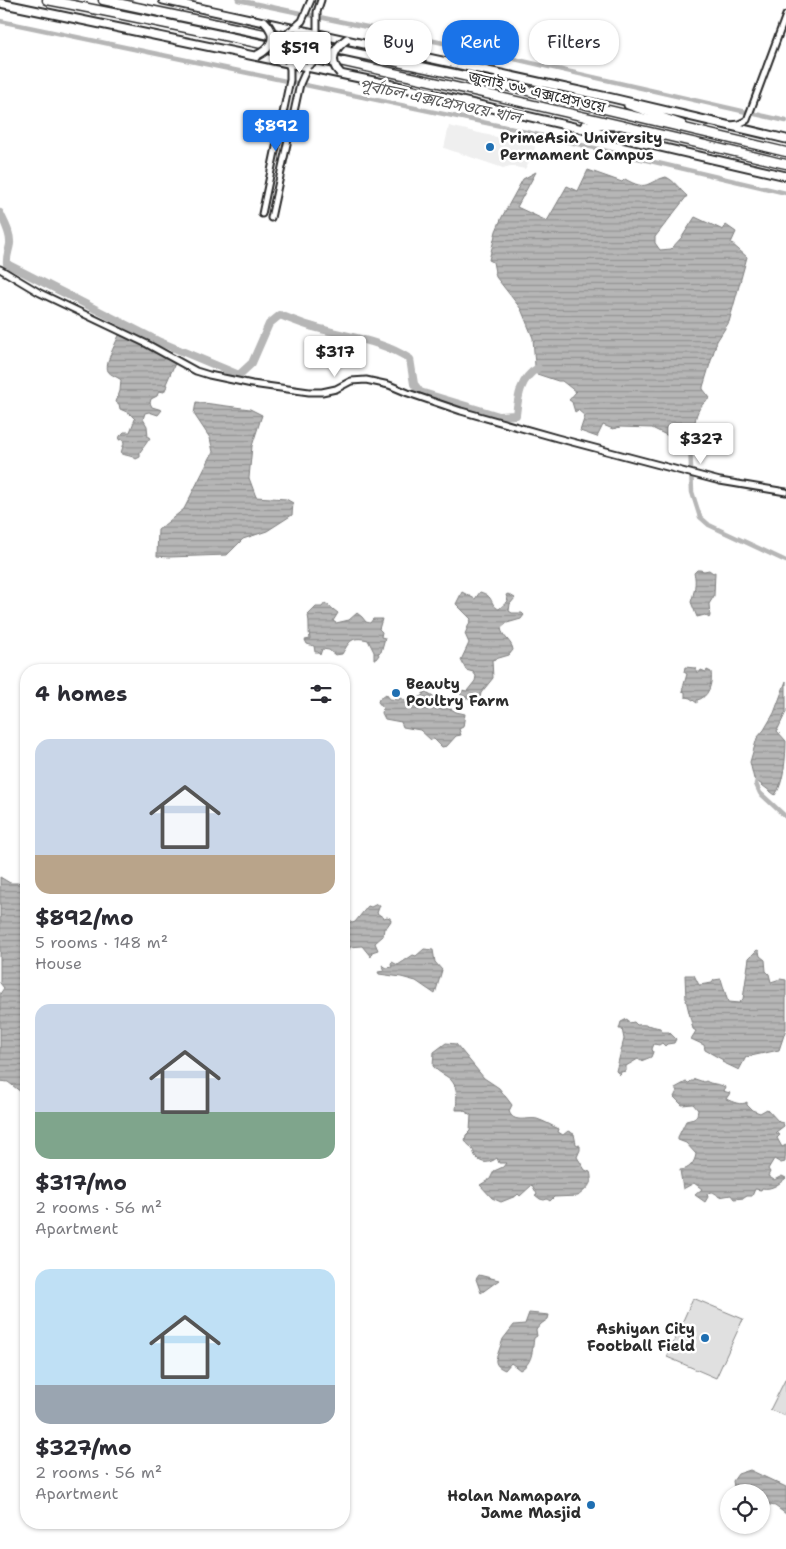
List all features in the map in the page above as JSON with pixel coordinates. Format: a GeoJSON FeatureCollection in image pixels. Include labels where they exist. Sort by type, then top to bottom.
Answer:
{"type":"FeatureCollection","features":[{"type":"Feature","properties":{"kind":"highway","name":"জুলাই ৩৬ এক্সপ্রেসওয়ে"},"geometry":{"type":"LineString","coordinates":[[47,0],[173,25],[786,164]]}},
{"type":"Feature","properties":{"kind":"highway","name":"জুলাই ৩৬ এক্সপ্রেসওয়ে"},"geometry":{"type":"LineString","coordinates":[[103,0],[464,76],[786,152]]}},
{"type":"Feature","properties":{"kind":"main road"},"geometry":{"type":"LineString","coordinates":[[163,0],[316,32],[786,139]]}},
{"type":"Feature","properties":{"kind":"main road"},"geometry":{"type":"LineString","coordinates":[[0,3],[308,66],[786,176]]}},
{"type":"Feature","properties":{"kind":"main road"},"geometry":{"type":"LineString","coordinates":[[256,56],[266,50],[272,42],[272,31],[264,21]]}},
{"type":"Feature","properties":{"kind":"main road"},"geometry":{"type":"LineString","coordinates":[[340,74],[334,65],[333,56],[338,46],[347,39]]}},
{"type":"Feature","properties":{"kind":"main road"},"geometry":{"type":"LineString","coordinates":[[620,100],[638,109],[701,132]]}},
{"type":"Feature","properties":{"kind":"main road"},"geometry":{"type":"LineString","coordinates":[[527,115],[542,115],[590,126],[622,126]]}},
{"type":"Feature","properties":{"kind":"street"},"geometry":{"type":"LineString","coordinates":[[272,218],[302,77],[308,66],[320,54],[320,40],[316,32],[316,19],[321,0]]}},
{"type":"Feature","properties":{"kind":"street"},"geometry":{"type":"LineString","coordinates":[[262,214],[288,88],[290,69],[283,51],[284,43],[288,33],[302,20],[310,2]]}},
{"type":"Feature","properties":{"kind":"street"},"geometry":{"type":"LineString","coordinates":[[760,132],[749,125],[747,120],[786,14]]}},
{"type":"Feature","properties":{"kind":"street"},"geometry":{"type":"LineString","coordinates":[[731,126],[747,120]]}},
{"type":"Feature","properties":{"kind":"street"},"geometry":{"type":"LineString","coordinates":[[0,269],[40,293],[147,344],[196,372],[252,384],[309,392],[336,389],[350,380],[366,380],[389,385],[461,410],[720,481],[786,492]]}},
{"type":"Feature","properties":{"kind":"shaded area","name":"PrimeAsia University Permament Campus"},"geometry":{"type":"Polygon","coordinates":[[[449,126],[535,146],[534,153],[525,169],[510,166],[503,168],[444,148],[449,126]]]}},
{"type":"Feature","properties":{"kind":"shaded area"},"geometry":{"type":"Polygon","coordinates":[[[588,170],[622,182],[625,179],[638,185],[647,185],[666,177],[687,196],[655,237],[655,243],[660,250],[671,249],[682,237],[695,217],[723,230],[726,225],[736,232],[731,243],[747,257],[729,322],[717,341],[703,387],[710,398],[699,409],[695,422],[699,451],[652,428],[620,427],[613,429],[603,425],[597,437],[580,431],[585,416],[578,410],[575,412],[572,402],[569,400],[576,392],[562,381],[531,372],[535,366],[533,338],[521,309],[496,277],[493,262],[489,260],[496,231],[523,179],[536,172],[517,207],[547,221],[567,186],[578,191],[588,170]]]}},
{"type":"Feature","properties":{"kind":"shaded area"},"geometry":{"type":"Polygon","coordinates":[[[120,333],[176,361],[164,392],[159,391],[157,396],[151,399],[152,407],[162,410],[158,415],[149,412],[145,413],[143,419],[147,426],[148,437],[150,438],[140,452],[140,457],[136,459],[121,453],[124,443],[123,439],[119,440],[120,436],[124,432],[130,432],[135,419],[129,413],[120,409],[119,404],[116,402],[121,380],[109,372],[107,368],[109,358],[120,333]]]}},
{"type":"Feature","properties":{"kind":"shaded area"},"geometry":{"type":"Polygon","coordinates":[[[196,402],[250,409],[262,415],[252,446],[249,478],[256,497],[286,499],[293,503],[292,515],[267,531],[243,539],[227,555],[157,556],[158,530],[184,509],[213,452],[210,438],[194,414],[196,402]]]}},
{"type":"Feature","properties":{"kind":"shaded area"},"geometry":{"type":"Polygon","coordinates":[[[700,570],[715,572],[714,596],[709,604],[709,618],[705,615],[697,617],[691,602],[695,584],[694,573],[700,570]]]}},
{"type":"Feature","properties":{"kind":"shaded area"},"geometry":{"type":"Polygon","coordinates":[[[462,592],[475,599],[480,592],[485,594],[499,609],[508,601],[506,595],[508,594],[515,598],[510,604],[509,611],[524,615],[521,619],[507,623],[501,628],[513,650],[509,655],[492,660],[493,678],[481,693],[479,702],[468,699],[460,694],[461,690],[467,691],[475,681],[476,676],[473,672],[466,670],[461,660],[469,643],[465,634],[471,619],[456,604],[462,592]]]}},
{"type":"Feature","properties":{"kind":"shaded area"},"geometry":{"type":"Polygon","coordinates":[[[325,603],[338,613],[333,621],[336,623],[349,620],[357,613],[366,622],[370,623],[373,619],[382,619],[379,629],[382,632],[381,637],[385,638],[381,652],[378,653],[379,655],[376,659],[374,659],[374,652],[368,640],[354,639],[342,654],[335,655],[329,650],[322,649],[320,655],[318,652],[315,652],[314,646],[307,644],[305,640],[310,639],[308,615],[316,607],[322,607],[325,603]]]}},
{"type":"Feature","properties":{"kind":"shaded area"},"geometry":{"type":"Polygon","coordinates":[[[685,667],[695,668],[697,672],[701,670],[706,672],[707,670],[711,672],[709,690],[701,699],[697,700],[697,703],[685,697],[685,692],[682,691],[687,674],[684,672],[685,667]]]}},
{"type":"Feature","properties":{"kind":"shaded area"},"geometry":{"type":"Polygon","coordinates":[[[786,681],[786,712],[777,731],[786,741],[785,761],[781,784],[775,795],[754,779],[750,762],[757,738],[774,713],[786,681]]]}},
{"type":"Feature","properties":{"kind":"shaded area"},"geometry":{"type":"Polygon","coordinates":[[[429,690],[428,694],[442,700],[441,703],[456,712],[465,714],[463,727],[459,729],[461,735],[456,736],[447,746],[442,747],[420,730],[403,727],[401,722],[385,719],[382,713],[383,708],[378,702],[386,694],[390,699],[399,700],[400,698],[404,700],[412,697],[418,698],[429,690]]]}},
{"type":"Feature","properties":{"kind":"shaded area"},"geometry":{"type":"Polygon","coordinates":[[[0,877],[10,883],[18,883],[20,881],[20,1091],[8,1082],[0,1081],[0,994],[4,988],[0,983],[0,877]]]}},
{"type":"Feature","properties":{"kind":"shaded area"},"geometry":{"type":"Polygon","coordinates":[[[377,904],[380,905],[377,913],[384,918],[390,918],[391,921],[384,928],[383,936],[375,943],[378,950],[372,952],[371,957],[362,946],[350,947],[350,922],[355,922],[368,906],[371,907],[377,904]]]}},
{"type":"Feature","properties":{"kind":"shaded area"},"geometry":{"type":"Polygon","coordinates":[[[424,949],[433,950],[435,962],[442,970],[435,994],[416,981],[379,974],[378,972],[384,971],[382,965],[387,968],[392,967],[392,962],[398,965],[413,955],[416,956],[424,949]]]}},
{"type":"Feature","properties":{"kind":"shaded area"},"geometry":{"type":"Polygon","coordinates":[[[757,950],[765,960],[766,971],[771,982],[780,979],[786,980],[786,1029],[779,1050],[746,1057],[739,1070],[722,1062],[723,1060],[705,1050],[704,1045],[691,1039],[696,1031],[693,1029],[686,1000],[685,975],[694,975],[699,985],[721,979],[728,1002],[739,1003],[743,999],[749,958],[757,950]]]}},
{"type":"Feature","properties":{"kind":"shaded area"},"geometry":{"type":"Polygon","coordinates":[[[627,1019],[629,1023],[634,1022],[637,1025],[660,1028],[662,1032],[669,1032],[676,1039],[674,1043],[665,1046],[662,1043],[659,1045],[654,1044],[651,1057],[641,1061],[638,1059],[626,1066],[626,1071],[621,1072],[620,1075],[616,1071],[624,1039],[622,1029],[619,1029],[621,1022],[627,1019]]]}},
{"type":"Feature","properties":{"kind":"shaded area"},"geometry":{"type":"Polygon","coordinates":[[[446,1043],[456,1044],[484,1078],[499,1088],[512,1105],[509,1111],[511,1115],[517,1119],[537,1119],[559,1129],[558,1132],[563,1135],[568,1131],[574,1134],[576,1144],[580,1146],[577,1157],[585,1170],[590,1172],[591,1176],[590,1183],[584,1191],[578,1196],[554,1197],[550,1201],[540,1199],[535,1195],[537,1194],[532,1185],[520,1196],[518,1194],[501,1202],[492,1198],[480,1185],[490,1179],[494,1171],[503,1167],[506,1163],[499,1163],[497,1158],[489,1162],[478,1160],[465,1141],[466,1135],[470,1131],[471,1115],[463,1110],[456,1110],[456,1091],[453,1083],[433,1066],[434,1052],[446,1043]]]}},
{"type":"Feature","properties":{"kind":"shaded area"},"geometry":{"type":"Polygon","coordinates":[[[695,1079],[725,1087],[723,1091],[730,1093],[726,1099],[740,1104],[747,1102],[747,1105],[752,1110],[760,1113],[767,1109],[779,1122],[783,1123],[784,1126],[776,1132],[780,1135],[777,1138],[782,1147],[786,1145],[785,1162],[781,1163],[774,1159],[768,1169],[770,1172],[768,1176],[774,1180],[782,1176],[786,1178],[772,1187],[762,1188],[761,1190],[755,1189],[752,1196],[744,1198],[734,1199],[731,1195],[719,1197],[715,1193],[710,1192],[707,1194],[708,1197],[705,1202],[695,1195],[702,1189],[694,1183],[683,1189],[680,1170],[686,1169],[691,1165],[696,1154],[686,1143],[678,1140],[678,1137],[686,1121],[694,1119],[698,1110],[693,1104],[682,1105],[674,1097],[677,1091],[675,1088],[695,1079]]]}},
{"type":"Feature","properties":{"kind":"shaded area"},"geometry":{"type":"Polygon","coordinates":[[[479,1275],[499,1280],[481,1293],[476,1279],[479,1275]]]}},
{"type":"Feature","properties":{"kind":"shaded area","name":"Ashiyan City Football Field"},"geometry":{"type":"Polygon","coordinates":[[[693,1298],[743,1319],[716,1378],[667,1357],[693,1298]]]}},
{"type":"Feature","properties":{"kind":"shaded area"},"geometry":{"type":"Polygon","coordinates":[[[529,1313],[549,1315],[548,1319],[536,1330],[537,1336],[534,1338],[530,1360],[527,1364],[520,1370],[511,1363],[505,1370],[496,1363],[503,1339],[514,1325],[525,1324],[529,1313]]]}},
{"type":"Feature","properties":{"kind":"shaded area"},"geometry":{"type":"Polygon","coordinates":[[[786,1378],[786,1416],[770,1410],[786,1378]]]}},
{"type":"Feature","properties":{"kind":"shaded area"},"geometry":{"type":"Polygon","coordinates":[[[750,1470],[786,1487],[786,1514],[775,1506],[770,1505],[770,1484],[734,1484],[733,1481],[738,1474],[750,1470]]]}},
{"type":"Feature","properties":{"kind":"waterway","name":"পূর্বাচল এক্সপ্রেসওয়ে খাল"},"geometry":{"type":"LineString","coordinates":[[238,0],[453,45],[786,121]]}},
{"type":"Feature","properties":{"kind":"waterway","name":"পূর্বাচল এক্সপ্রেসওয়ে খাল"},"geometry":{"type":"LineString","coordinates":[[0,21],[501,126],[786,193]]}},
{"type":"Feature","properties":{"kind":"waterway"},"geometry":{"type":"LineString","coordinates":[[0,213],[10,240],[7,264],[160,342],[239,375],[252,363],[269,324],[280,315],[297,322],[390,348],[410,359],[414,384],[420,392],[499,416],[516,415],[521,388],[527,377],[538,368]]}},
{"type":"Feature","properties":{"kind":"waterway"},"geometry":{"type":"LineString","coordinates":[[690,443],[692,492],[700,517],[709,525],[786,561]]}},
{"type":"Feature","properties":{"kind":"waterway"},"geometry":{"type":"LineString","coordinates":[[758,776],[756,784],[760,793],[786,817]]}},
{"type":"Feature","properties":{"kind":"place","name":"PrimeAsia University Permament Campus"},"geometry":{"type":"Point","coordinates":[490,147]}},
{"type":"Feature","properties":{"kind":"place","name":"Beauty Poultry Farm"},"geometry":{"type":"Point","coordinates":[396,693]}},
{"type":"Feature","properties":{"kind":"place","name":"Ashiyan City Football Field"},"geometry":{"type":"Point","coordinates":[705,1338]}},
{"type":"Feature","properties":{"kind":"place","name":"Holan Namapara Jame Masjid"},"geometry":{"type":"Point","coordinates":[591,1505]}}]}
